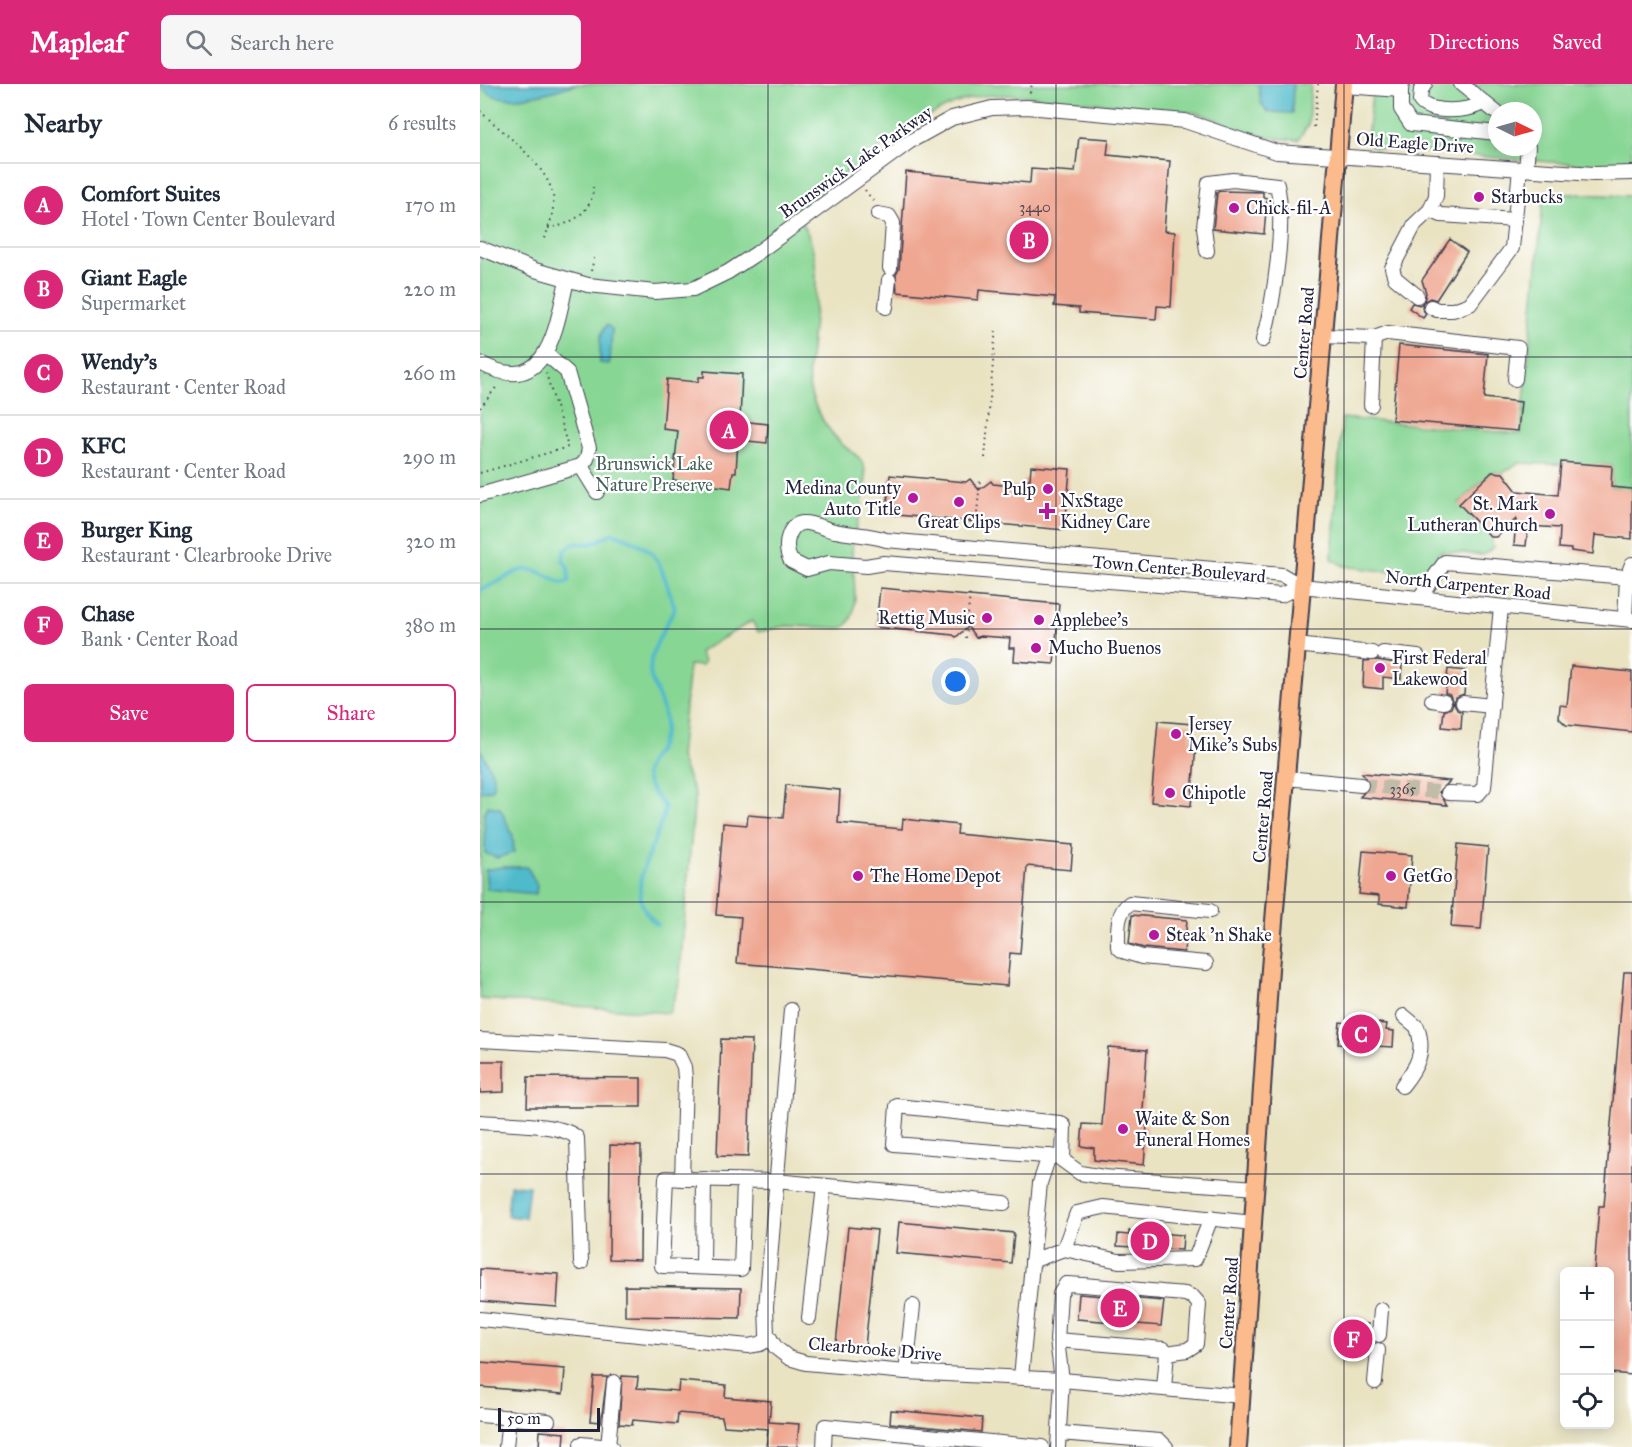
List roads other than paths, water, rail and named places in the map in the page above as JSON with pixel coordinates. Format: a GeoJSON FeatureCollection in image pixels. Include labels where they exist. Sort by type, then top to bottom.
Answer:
{"type":"FeatureCollection","features":[{"type":"Feature","properties":{"kind":"main road","name":"Center Road"},"geometry":{"type":"LineString","coordinates":[[1238,1447],[1270,969],[1344,85]]}},
{"type":"Feature","properties":{"kind":"street"},"geometry":{"type":"LineString","coordinates":[[1425,84],[1421,90],[1420,101],[1429,108],[1468,110],[1482,103]]}},
{"type":"Feature","properties":{"kind":"street"},"geometry":{"type":"LineString","coordinates":[[1461,84],[1488,107]]}},
{"type":"Feature","properties":{"kind":"street"},"geometry":{"type":"LineString","coordinates":[[1344,85],[1402,87],[1401,109],[1412,124],[1488,132]]}},
{"type":"Feature","properties":{"kind":"street","name":"Brunswick Lake Parkway"},"geometry":{"type":"LineString","coordinates":[[480,248],[567,280],[625,290],[680,292],[706,284],[728,272],[794,228],[909,142],[952,118],[992,108],[1027,107],[1185,121],[1277,152],[1339,156]]}},
{"type":"Feature","properties":{"kind":"street","name":"Old Eagle Drive"},"geometry":{"type":"LineString","coordinates":[[1339,156],[1594,174],[1632,173]]}},
{"type":"Feature","properties":{"kind":"street"},"geometry":{"type":"LineString","coordinates":[[1431,307],[1437,310],[1453,310],[1470,304],[1512,248],[1526,156]]}},
{"type":"Feature","properties":{"kind":"street"},"geometry":{"type":"LineString","coordinates":[[1417,296],[1395,278],[1392,268],[1415,224],[1430,210],[1436,196],[1437,163]]}},
{"type":"Feature","properties":{"kind":"street"},"geometry":{"type":"LineString","coordinates":[[1207,250],[1204,227],[1209,183],[1233,180],[1277,185],[1280,202],[1278,238],[1270,314],[1263,340]]}},
{"type":"Feature","properties":{"kind":"street"},"geometry":{"type":"LineString","coordinates":[[878,210],[889,216],[894,223],[886,308]]}},
{"type":"Feature","properties":{"kind":"street"},"geometry":{"type":"LineString","coordinates":[[1430,210],[1441,214],[1515,220]]}},
{"type":"Feature","properties":{"kind":"street"},"geometry":{"type":"LineString","coordinates":[[480,363],[500,373],[513,373],[524,370],[546,354],[553,341],[567,280]]}},
{"type":"Feature","properties":{"kind":"street"},"geometry":{"type":"LineString","coordinates":[[1323,336],[1374,338],[1388,333],[1518,348],[1515,379]]}},
{"type":"Feature","properties":{"kind":"street"},"geometry":{"type":"LineString","coordinates":[[1371,405],[1374,338]]}},
{"type":"Feature","properties":{"kind":"street"},"geometry":{"type":"LineString","coordinates":[[480,495],[581,466],[587,459],[589,448],[567,372],[546,354]]}},
{"type":"Feature","properties":{"kind":"street"},"geometry":{"type":"LineString","coordinates":[[581,466],[597,492]]}},
{"type":"Feature","properties":{"kind":"street","name":"Town Center Boulevard"},"geometry":{"type":"LineString","coordinates":[[811,522],[833,531],[869,534],[886,540],[1282,575],[1301,586],[1281,595],[884,563],[866,566],[829,563],[807,568],[791,561],[787,544],[793,528],[802,523],[811,522]]}},
{"type":"Feature","properties":{"kind":"street"},"geometry":{"type":"LineString","coordinates":[[1420,597],[1445,562],[1629,571],[1629,619]]}},
{"type":"Feature","properties":{"kind":"street","name":"North Carpenter Road"},"geometry":{"type":"LineString","coordinates":[[1301,586],[1629,619]]}},
{"type":"Feature","properties":{"kind":"street"},"geometry":{"type":"LineString","coordinates":[[1448,793],[1471,795],[1482,792],[1501,607]]}},
{"type":"Feature","properties":{"kind":"street"},"geometry":{"type":"LineString","coordinates":[[1296,645],[1418,657]]}},
{"type":"Feature","properties":{"kind":"street"},"geometry":{"type":"LineString","coordinates":[[1463,703],[1492,705]]}},
{"type":"Feature","properties":{"kind":"street"},"geometry":{"type":"LineString","coordinates":[[1286,778],[1361,785]]}},
{"type":"Feature","properties":{"kind":"street"},"geometry":{"type":"LineString","coordinates":[[1206,963],[1132,955],[1118,947],[1118,930],[1120,914],[1130,903],[1210,911]]}},
{"type":"Feature","properties":{"kind":"street"},"geometry":{"type":"LineString","coordinates":[[480,1319],[748,1346],[760,1344],[770,1338],[766,1307],[791,1010]]}},
{"type":"Feature","properties":{"kind":"street"},"geometry":{"type":"LineString","coordinates":[[1402,1086],[1419,1063],[1421,1054],[1417,1027],[1404,1016]]}},
{"type":"Feature","properties":{"kind":"street"},"geometry":{"type":"LineString","coordinates":[[480,1040],[665,1050],[678,1054],[684,1067],[685,1078],[682,1179]]}},
{"type":"Feature","properties":{"kind":"street"},"geometry":{"type":"LineString","coordinates":[[1063,1160],[1064,1126],[1060,1123],[897,1106],[894,1144],[1049,1156],[1063,1160],[1080,1173],[1104,1177],[1256,1188]]}},
{"type":"Feature","properties":{"kind":"street"},"geometry":{"type":"LineString","coordinates":[[480,1122],[559,1129],[573,1133],[578,1138],[581,1263]]}},
{"type":"Feature","properties":{"kind":"street"},"geometry":{"type":"LineString","coordinates":[[1021,1377],[1040,1183],[1049,1156]]}},
{"type":"Feature","properties":{"kind":"street"},"geometry":{"type":"LineString","coordinates":[[744,1180],[741,1269],[662,1266],[666,1178],[682,1179],[704,1179],[744,1180],[776,1181],[1004,1203]]}},
{"type":"Feature","properties":{"kind":"street"},"geometry":{"type":"LineString","coordinates":[[703,1267],[704,1179]]}},
{"type":"Feature","properties":{"kind":"street"},"geometry":{"type":"LineString","coordinates":[[808,1318],[824,1186]]}},
{"type":"Feature","properties":{"kind":"street"},"geometry":{"type":"LineString","coordinates":[[1064,1250],[1077,1213],[1103,1207],[1253,1223]]}},
{"type":"Feature","properties":{"kind":"street"},"geometry":{"type":"LineString","coordinates":[[1032,1261],[1064,1250],[1119,1261],[1195,1259],[1211,1218]]}},
{"type":"Feature","properties":{"kind":"street"},"geometry":{"type":"LineString","coordinates":[[1058,1447],[1062,1380],[1057,1340],[1060,1294],[1066,1284],[1099,1288],[1114,1285],[1193,1297],[1199,1309],[1196,1344],[1187,1350],[1167,1353]]}},
{"type":"Feature","properties":{"kind":"street"},"geometry":{"type":"LineString","coordinates":[[906,1372],[913,1306]]}},
{"type":"Feature","properties":{"kind":"street"},"geometry":{"type":"LineString","coordinates":[[1379,1335],[1381,1310]]}},
{"type":"Feature","properties":{"kind":"street","name":"Clearbrooke Drive"},"geometry":{"type":"LineString","coordinates":[[770,1338],[776,1348],[789,1358],[806,1363],[906,1372],[1062,1380],[1242,1396]]}},
{"type":"Feature","properties":{"kind":"street"},"geometry":{"type":"LineString","coordinates":[[1057,1340],[1164,1348],[1167,1353],[1164,1388]]}},
{"type":"Feature","properties":{"kind":"street"},"geometry":{"type":"LineString","coordinates":[[1375,1382],[1378,1350]]}},
{"type":"Feature","properties":{"kind":"street"},"geometry":{"type":"LineString","coordinates":[[581,1444],[609,1447],[614,1382]]}},
{"type":"Feature","properties":{"kind":"street"},"geometry":{"type":"LineString","coordinates":[[480,1414],[548,1421]]}},
{"type":"Feature","properties":{"kind":"street"},"geometry":{"type":"LineString","coordinates":[[506,1447],[509,1417]]}},
{"type":"Feature","properties":{"kind":"street"},"geometry":{"type":"LineString","coordinates":[[824,1447],[825,1426],[1042,1447]]}},
{"type":"Feature","properties":{"kind":"street"},"geometry":{"type":"LineString","coordinates":[[1059,1432],[1160,1441],[1166,1447]]}},
{"type":"Feature","properties":{"kind":"water"},"geometry":{"type":"Polygon","coordinates":[[[480,84],[578,84],[526,97],[511,98],[488,93],[480,84]]]}},
{"type":"Feature","properties":{"kind":"water"},"geometry":{"type":"Polygon","coordinates":[[[1258,84],[1293,84],[1292,113],[1268,112],[1261,103],[1258,84]]]}},
{"type":"Feature","properties":{"kind":"water"},"geometry":{"type":"Polygon","coordinates":[[[607,325],[612,329],[609,364],[600,363],[601,337],[607,325]]]}},
{"type":"Feature","properties":{"kind":"water"},"geometry":{"type":"Polygon","coordinates":[[[480,748],[494,777],[492,790],[480,791],[480,748]]]}},
{"type":"Feature","properties":{"kind":"water"},"geometry":{"type":"Polygon","coordinates":[[[488,806],[500,808],[513,836],[514,852],[497,858],[485,853],[484,812],[488,806]]]}},
{"type":"Feature","properties":{"kind":"water"},"geometry":{"type":"Polygon","coordinates":[[[527,867],[537,885],[536,894],[487,889],[485,870],[527,867]]]}},
{"type":"Feature","properties":{"kind":"water"},"geometry":{"type":"Polygon","coordinates":[[[510,1185],[529,1186],[525,1218],[507,1216],[510,1185]]]}},
{"type":"Feature","properties":{"kind":"waterway"},"geometry":{"type":"LineString","coordinates":[[480,590],[527,569],[547,575],[561,583],[569,581],[568,568],[563,560],[564,551],[574,543],[591,544],[613,533],[641,545],[650,552],[661,568],[675,608],[651,660],[651,677],[662,705],[665,722],[659,748],[646,771],[647,780],[653,792],[665,807],[640,883],[641,898],[646,912],[658,925]]}},
{"type":"Feature","properties":{"kind":"tunnel"},"geometry":{"type":"LineString","coordinates":[[1361,785],[1448,793]]}},
{"type":"Feature","properties":{"kind":"place","name":"Starbucks"},"geometry":{"type":"Point","coordinates":[1479,197]}},
{"type":"Feature","properties":{"kind":"place","name":"Chick-fil-A"},"geometry":{"type":"Point","coordinates":[1234,208]}},
{"type":"Feature","properties":{"kind":"place","name":"Giant Eagle"},"geometry":{"type":"Point","coordinates":[1029,240]}},
{"type":"Feature","properties":{"kind":"place","name":"Comfort Suites"},"geometry":{"type":"Point","coordinates":[729,430]}},
{"type":"Feature","properties":{"kind":"place","name":"Pulp"},"geometry":{"type":"Point","coordinates":[1048,489]}},
{"type":"Feature","properties":{"kind":"place","name":"Medina County Auto Title"},"geometry":{"type":"Point","coordinates":[913,498]}},
{"type":"Feature","properties":{"kind":"place","name":"Great Clips"},"geometry":{"type":"Point","coordinates":[959,502]}},
{"type":"Feature","properties":{"kind":"place","name":"NxStage Kidney Care"},"geometry":{"type":"Point","coordinates":[1047,511]}},
{"type":"Feature","properties":{"kind":"place","name":"St. Mark Lutheran Church"},"geometry":{"type":"Point","coordinates":[1550,514]}},
{"type":"Feature","properties":{"kind":"place","name":"Rettig Music"},"geometry":{"type":"Point","coordinates":[987,618]}},
{"type":"Feature","properties":{"kind":"place","name":"Applebee's"},"geometry":{"type":"Point","coordinates":[1039,620]}},
{"type":"Feature","properties":{"kind":"place","name":"Mucho Buenos"},"geometry":{"type":"Point","coordinates":[1036,648]}},
{"type":"Feature","properties":{"kind":"place","name":"First Federal Lakewood"},"geometry":{"type":"Point","coordinates":[1380,668]}},
{"type":"Feature","properties":{"kind":"place","name":"Jersey Mike's Subs"},"geometry":{"type":"Point","coordinates":[1176,734]}},
{"type":"Feature","properties":{"kind":"place","name":"Chipotle"},"geometry":{"type":"Point","coordinates":[1170,793]}},
{"type":"Feature","properties":{"kind":"place","name":"The Home Depot"},"geometry":{"type":"Point","coordinates":[858,876]}},
{"type":"Feature","properties":{"kind":"place","name":"GetGo"},"geometry":{"type":"Point","coordinates":[1391,876]}},
{"type":"Feature","properties":{"kind":"place","name":"Steak 'n Shake"},"geometry":{"type":"Point","coordinates":[1154,935]}},
{"type":"Feature","properties":{"kind":"place","name":"Wendy's"},"geometry":{"type":"Point","coordinates":[1361,1034]}},
{"type":"Feature","properties":{"kind":"place","name":"Waite & Son Funeral Homes"},"geometry":{"type":"Point","coordinates":[1123,1129]}},
{"type":"Feature","properties":{"kind":"place","name":"KFC"},"geometry":{"type":"Point","coordinates":[1150,1241]}},
{"type":"Feature","properties":{"kind":"place","name":"Burger King"},"geometry":{"type":"Point","coordinates":[1120,1308]}},
{"type":"Feature","properties":{"kind":"place","name":"Chase"},"geometry":{"type":"Point","coordinates":[1353,1339]}},
{"type":"Feature","properties":{"kind":"park label","name":"Brunswick Lake Nature Preserve"},"geometry":{"type":"Point","coordinates":[654,474]}}]}
